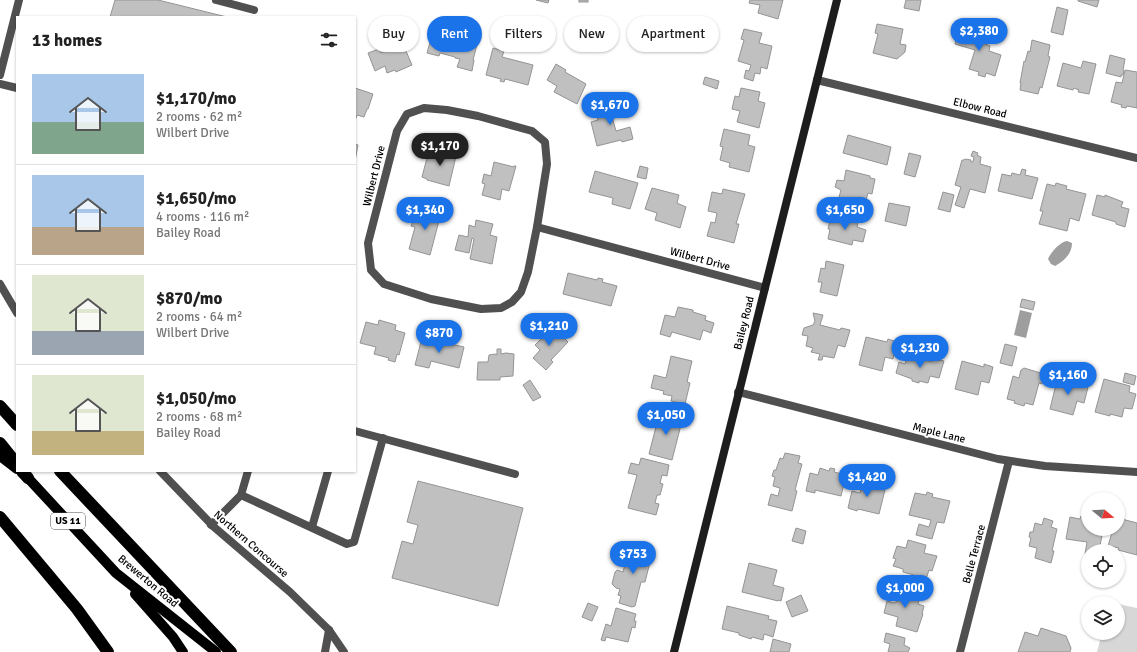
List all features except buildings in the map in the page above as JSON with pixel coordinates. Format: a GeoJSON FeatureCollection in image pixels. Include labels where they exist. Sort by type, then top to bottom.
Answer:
{"type":"FeatureCollection","features":[{"type":"Feature","properties":{"kind":"highway"},"geometry":{"type":"LineString","coordinates":[[0,406],[16,424]]}},
{"type":"Feature","properties":{"kind":"highway"},"geometry":{"type":"LineString","coordinates":[[0,443],[16,463]]}},
{"type":"Feature","properties":{"kind":"highway"},"geometry":{"type":"LineString","coordinates":[[61,472],[232,652]]}},
{"type":"Feature","properties":{"kind":"highway"},"geometry":{"type":"LineString","coordinates":[[0,517],[77,609],[108,652]]}},
{"type":"Feature","properties":{"kind":"main road","name":"Brewerton Road"},"geometry":{"type":"LineString","coordinates":[[0,456],[16,468]]}},
{"type":"Feature","properties":{"kind":"main road","name":"Brewerton Road"},"geometry":{"type":"LineString","coordinates":[[22,472],[116,573],[216,652]]}},
{"type":"Feature","properties":{"kind":"main road"},"geometry":{"type":"LineString","coordinates":[[116,573],[173,637],[183,652]]}},
{"type":"Feature","properties":{"kind":"street"},"geometry":{"type":"LineString","coordinates":[[0,75],[19,0]]}},
{"type":"Feature","properties":{"kind":"street"},"geometry":{"type":"LineString","coordinates":[[216,0],[254,10]]}},
{"type":"Feature","properties":{"kind":"street","name":"Bailey Road"},"geometry":{"type":"LineString","coordinates":[[674,652],[837,0]]}},
{"type":"Feature","properties":{"kind":"street","name":"Elbow Road"},"geometry":{"type":"LineString","coordinates":[[817,80],[1137,158]]}},
{"type":"Feature","properties":{"kind":"street"},"geometry":{"type":"LineString","coordinates":[[0,84],[16,88]]}},
{"type":"Feature","properties":{"kind":"street","name":"Wilbert Drive"},"geometry":{"type":"LineString","coordinates":[[424,108],[447,110],[478,116],[532,132],[545,142],[547,164],[537,227],[528,272],[521,292],[512,302],[501,308],[481,309],[431,299],[384,284],[371,270],[368,243],[397,131],[407,114],[424,108]]}},
{"type":"Feature","properties":{"kind":"street","name":"Wilbert Drive"},"geometry":{"type":"LineString","coordinates":[[537,227],[765,288]]}},
{"type":"Feature","properties":{"kind":"street"},"geometry":{"type":"LineString","coordinates":[[0,284],[16,311]]}},
{"type":"Feature","properties":{"kind":"street","name":"Maple Lane"},"geometry":{"type":"LineString","coordinates":[[738,392],[998,459],[1045,466],[1137,472]]}},
{"type":"Feature","properties":{"kind":"street"},"geometry":{"type":"LineString","coordinates":[[356,431],[515,474]]}},
{"type":"Feature","properties":{"kind":"street"},"geometry":{"type":"LineString","coordinates":[[242,495],[347,544],[354,542],[383,438]]}},
{"type":"Feature","properties":{"kind":"street","name":"Belle Terrace"},"geometry":{"type":"LineString","coordinates":[[960,652],[1009,461]]}},
{"type":"Feature","properties":{"kind":"street","name":"Northern Concourse"},"geometry":{"type":"LineString","coordinates":[[161,472],[211,524],[290,592],[329,630],[344,652]]}},
{"type":"Feature","properties":{"kind":"street"},"geometry":{"type":"LineString","coordinates":[[211,524],[242,495],[248,472]]}},
{"type":"Feature","properties":{"kind":"street"},"geometry":{"type":"LineString","coordinates":[[312,528],[328,472]]}},
{"type":"Feature","properties":{"kind":"street"},"geometry":{"type":"LineString","coordinates":[[325,652],[329,630]]}},
{"type":"Feature","properties":{"kind":"shaded area"},"geometry":{"type":"Polygon","coordinates":[[[1067,241],[1072,243],[1069,254],[1055,266],[1051,264],[1048,259],[1051,253],[1059,245],[1067,241]]]}},
{"type":"Feature","properties":{"kind":"shaded area"},"geometry":{"type":"Polygon","coordinates":[[[1020,310],[1032,313],[1026,338],[1014,335],[1020,310]]]}},
{"type":"Feature","properties":{"kind":"shaded area"},"geometry":{"type":"Polygon","coordinates":[[[1125,605],[1137,608],[1137,652],[1097,652],[1100,640],[1125,640],[1125,605]]]}}]}
